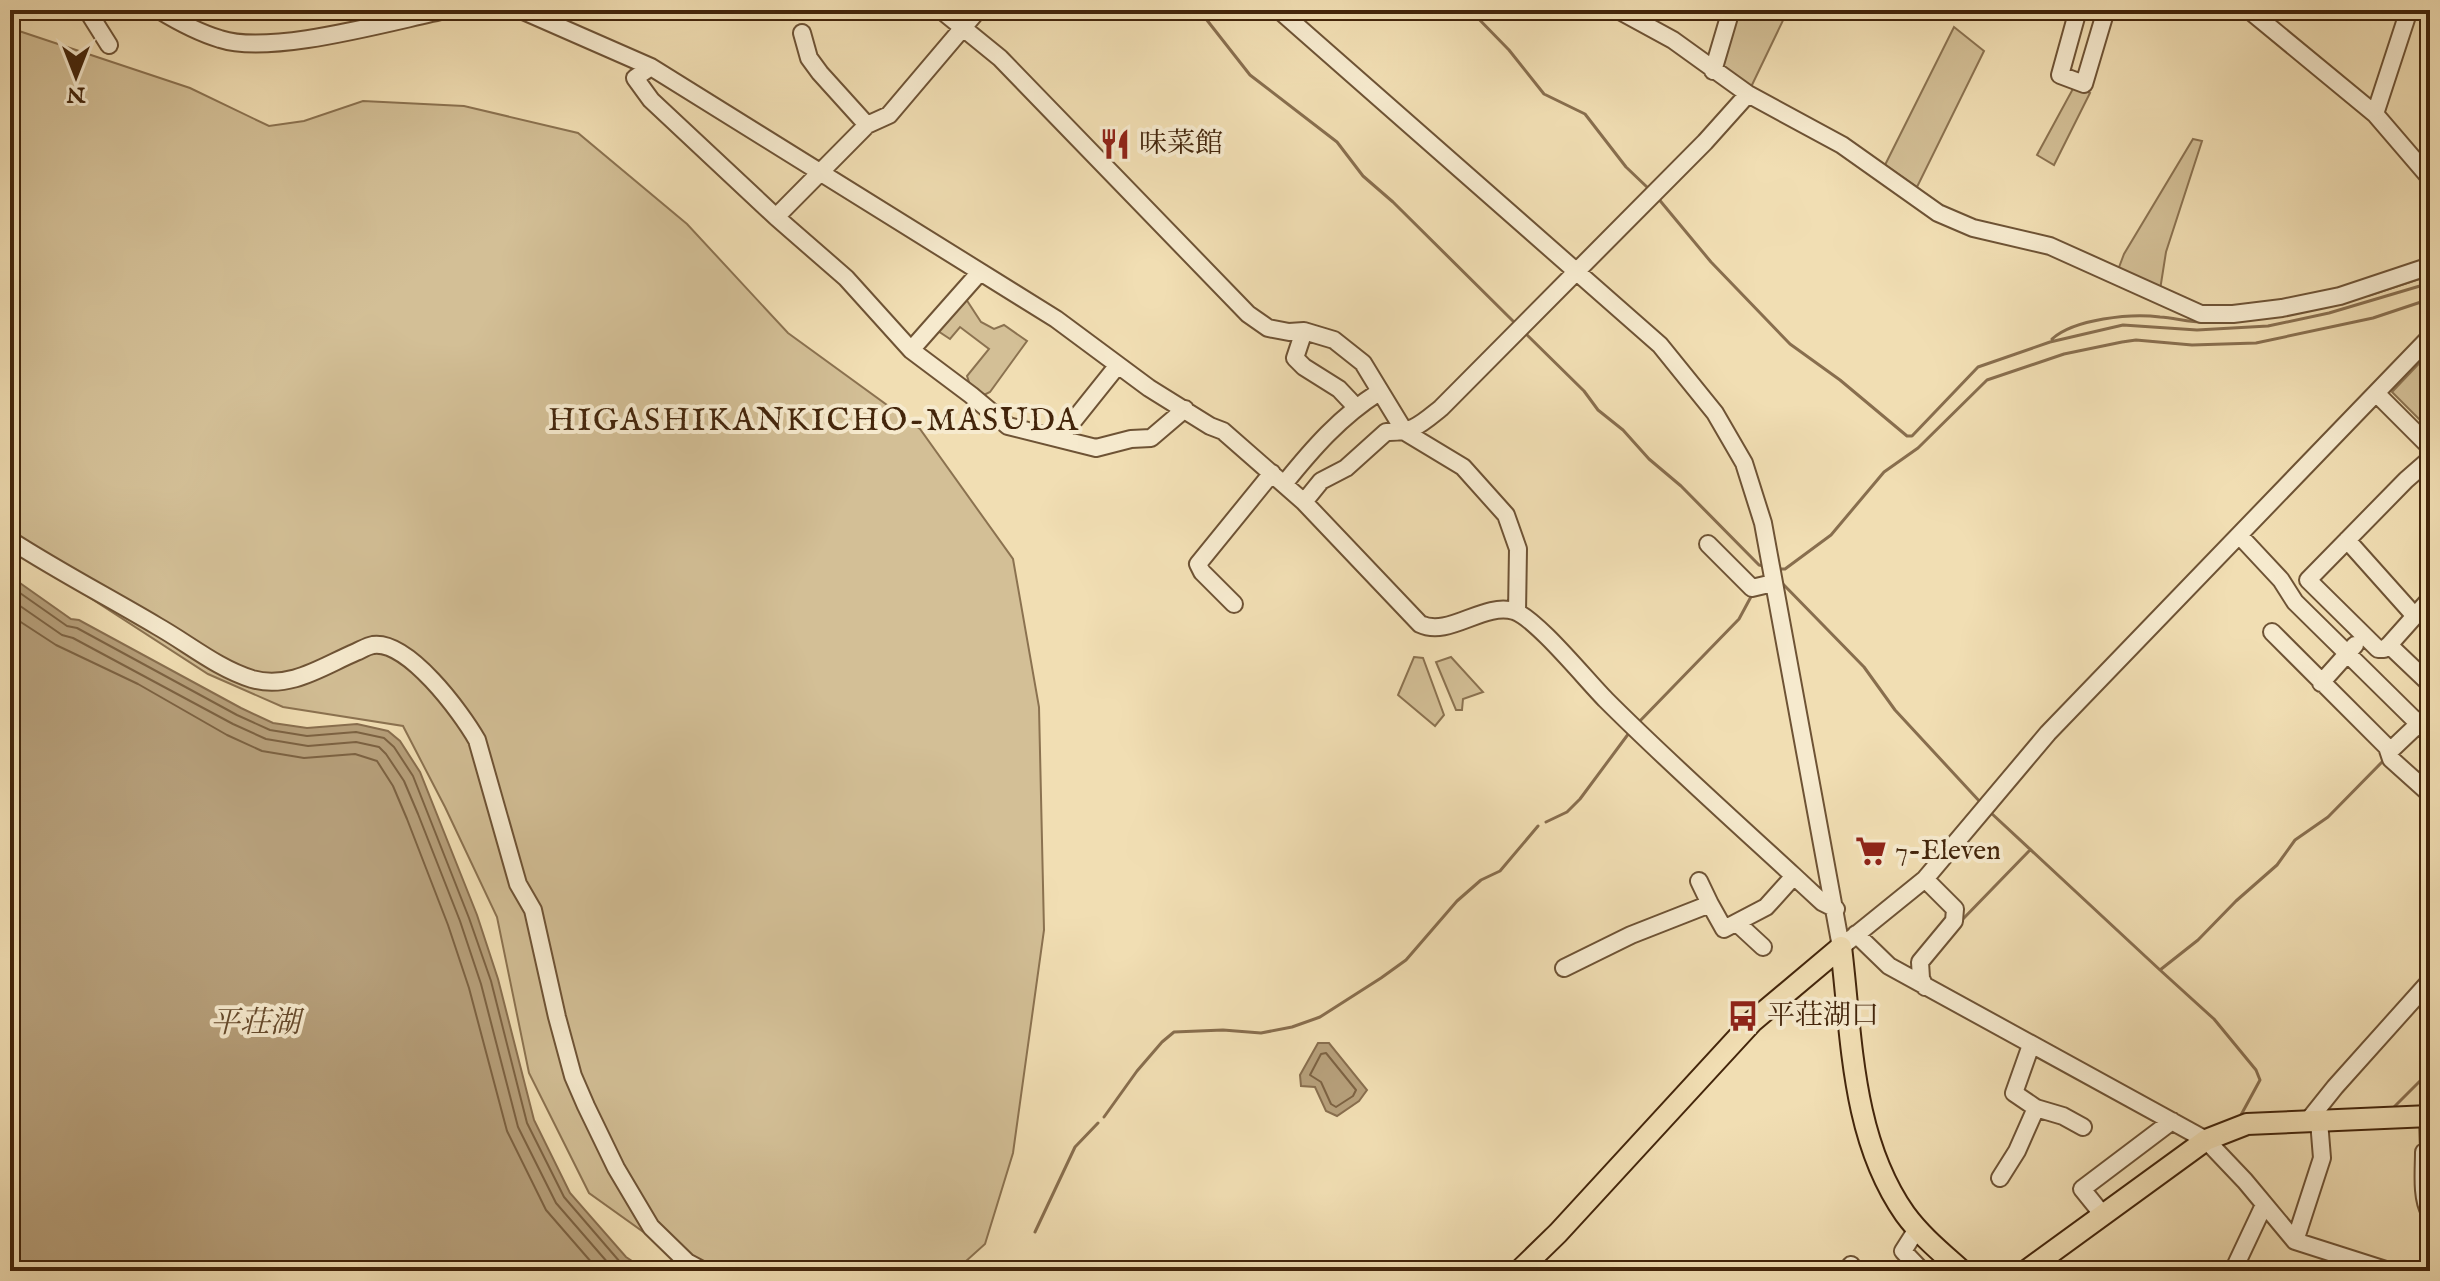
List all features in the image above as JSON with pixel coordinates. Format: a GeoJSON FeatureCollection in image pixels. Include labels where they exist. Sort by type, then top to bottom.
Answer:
{"type":"FeatureCollection","features":[{"type":"Feature","properties":{"kind":"main road"},"geometry":{"type":"LineString","coordinates":[[1848,941],[1858,1092],[1875,1158],[1890,1190],[1917,1229],[1962,1271]]}},
{"type":"Feature","properties":{"kind":"main road"},"geometry":{"type":"LineString","coordinates":[[1519,1271],[1558,1233],[1753,1021],[1848,941]]}},
{"type":"Feature","properties":{"kind":"main road"},"geometry":{"type":"LineString","coordinates":[[2026,1271],[2206,1140],[2247,1124],[2429,1116]]}},
{"type":"Feature","properties":{"kind":"street"},"geometry":{"type":"LineString","coordinates":[[87,10],[109,45]]}},
{"type":"Feature","properties":{"kind":"street"},"geometry":{"type":"LineString","coordinates":[[159,10],[221,40],[252,43],[282,43],[446,10]]}},
{"type":"Feature","properties":{"kind":"street"},"geometry":{"type":"LineString","coordinates":[[521,10],[651,67],[1056,319],[1149,388],[1223,431],[1304,502],[1420,624],[1436,627],[1497,609],[1517,612],[1534,625],[1635,728],[1822,902],[1836,909]]}},
{"type":"Feature","properties":{"kind":"street"},"geometry":{"type":"LineString","coordinates":[[941,10],[1000,58],[1248,314],[1268,328],[1304,331],[1334,340],[1363,363],[1405,432],[1463,467],[1506,515],[1518,549],[1517,612]]}},
{"type":"Feature","properties":{"kind":"street"},"geometry":{"type":"LineString","coordinates":[[776,217],[867,125],[889,115],[978,10]]}},
{"type":"Feature","properties":{"kind":"street"},"geometry":{"type":"LineString","coordinates":[[1279,10],[1660,345],[1715,413],[1744,463],[1763,523],[1768,578],[1836,909],[1848,941],[1925,987],[2206,1140],[2295,1241],[2389,1271]]}},
{"type":"Feature","properties":{"kind":"street"},"geometry":{"type":"LineString","coordinates":[[1618,10],[1673,40],[1748,94],[1842,145],[1938,213],[1973,228],[2050,246],[2201,314],[2257,311],[2340,296],[2430,266]]}},
{"type":"Feature","properties":{"kind":"street"},"geometry":{"type":"LineString","coordinates":[[1713,71],[1731,10]]}},
{"type":"Feature","properties":{"kind":"street"},"geometry":{"type":"LineString","coordinates":[[2249,10],[2375,114],[2430,178]]}},
{"type":"Feature","properties":{"kind":"street"},"geometry":{"type":"LineString","coordinates":[[2375,114],[2409,10]]}},
{"type":"Feature","properties":{"kind":"street"},"geometry":{"type":"LineString","coordinates":[[2077,13],[2104,18],[2084,84],[2060,75],[2077,13]]}},
{"type":"Feature","properties":{"kind":"street"},"geometry":{"type":"LineString","coordinates":[[802,33],[809,58],[867,125]]}},
{"type":"Feature","properties":{"kind":"street"},"geometry":{"type":"LineString","coordinates":[[651,67],[635,78],[651,100],[846,278],[911,350],[1008,426],[1096,448],[1131,439],[1151,438],[1185,409]]}},
{"type":"Feature","properties":{"kind":"street"},"geometry":{"type":"LineString","coordinates":[[1304,502],[1321,481],[1346,468],[1386,432],[1405,432],[1422,424],[1441,408],[1705,142],[1748,94]]}},
{"type":"Feature","properties":{"kind":"street"},"geometry":{"type":"LineString","coordinates":[[911,350],[980,272]]}},
{"type":"Feature","properties":{"kind":"street"},"geometry":{"type":"LineString","coordinates":[[1304,331],[1295,358],[1339,389],[1356,407]]}},
{"type":"Feature","properties":{"kind":"street"},"geometry":{"type":"LineString","coordinates":[[1848,941],[1925,879],[2048,733],[2430,337]]}},
{"type":"Feature","properties":{"kind":"street"},"geometry":{"type":"LineString","coordinates":[[1062,438],[1118,365]]}},
{"type":"Feature","properties":{"kind":"street"},"geometry":{"type":"LineString","coordinates":[[1234,604],[1198,564],[1278,478],[1356,407],[1379,392]]}},
{"type":"Feature","properties":{"kind":"street"},"geometry":{"type":"LineString","coordinates":[[2376,393],[2430,447]]}},
{"type":"Feature","properties":{"kind":"street"},"geometry":{"type":"LineString","coordinates":[[2430,459],[2308,580],[2378,649],[2389,645],[2430,599]]}},
{"type":"Feature","properties":{"kind":"street"},"geometry":{"type":"LineString","coordinates":[[2239,535],[2281,580],[2295,602],[2426,724],[2390,755]]}},
{"type":"Feature","properties":{"kind":"street"},"geometry":{"type":"LineString","coordinates":[[10,540],[229,671],[243,676],[275,682],[288,681],[372,645],[399,651],[429,679],[461,715],[477,740],[518,884],[533,910],[573,1076],[599,1138],[651,1227],[687,1262],[704,1271]]}},
{"type":"Feature","properties":{"kind":"street"},"geometry":{"type":"LineString","coordinates":[[2347,540],[2414,615]]}},
{"type":"Feature","properties":{"kind":"street"},"geometry":{"type":"LineString","coordinates":[[1708,544],[1752,588],[1768,578]]}},
{"type":"Feature","properties":{"kind":"street"},"geometry":{"type":"LineString","coordinates":[[2272,632],[2430,794]]}},
{"type":"Feature","properties":{"kind":"street"},"geometry":{"type":"LineString","coordinates":[[2321,683],[2363,636]]}},
{"type":"Feature","properties":{"kind":"street"},"geometry":{"type":"LineString","coordinates":[[2389,645],[2430,684]]}},
{"type":"Feature","properties":{"kind":"street"},"geometry":{"type":"LineString","coordinates":[[1699,881],[1724,929],[1766,907],[1794,876]]}},
{"type":"Feature","properties":{"kind":"street"},"geometry":{"type":"LineString","coordinates":[[1925,879],[1955,909],[1954,921],[1920,962],[1925,987]]}},
{"type":"Feature","properties":{"kind":"street"},"geometry":{"type":"LineString","coordinates":[[1569,960],[1710,904]]}},
{"type":"Feature","properties":{"kind":"street"},"geometry":{"type":"LineString","coordinates":[[1737,923],[1763,947]]}},
{"type":"Feature","properties":{"kind":"street"},"geometry":{"type":"LineString","coordinates":[[2295,1241],[2322,1158],[2313,1122],[2335,1087],[2430,981]]}},
{"type":"Feature","properties":{"kind":"street"},"geometry":{"type":"LineString","coordinates":[[2031,1045],[2014,1093],[2036,1108],[2063,1116],[2083,1127]]}},
{"type":"Feature","properties":{"kind":"street"},"geometry":{"type":"LineString","coordinates":[[2000,1178],[2017,1151],[2036,1108]]}},
{"type":"Feature","properties":{"kind":"street"},"geometry":{"type":"LineString","coordinates":[[2429,1116],[2429,1151],[2424,1152],[2426,1206],[2430,1213]]}},
{"type":"Feature","properties":{"kind":"street"},"geometry":{"type":"LineString","coordinates":[[2103,1215],[2082,1189],[2172,1121]]}},
{"type":"Feature","properties":{"kind":"street"},"geometry":{"type":"LineString","coordinates":[[2233,1271],[2264,1205]]}},
{"type":"Feature","properties":{"kind":"street"},"geometry":{"type":"LineString","coordinates":[[1917,1229],[1903,1251],[1922,1271]]}},
{"type":"Feature","properties":{"kind":"street"},"geometry":{"type":"LineString","coordinates":[[1846,1271],[1851,1265],[1856,1271]]}},
{"type":"Feature","properties":{"kind":"shaded area"},"geometry":{"type":"Polygon","coordinates":[[[1736,10],[1788,10],[1751,87],[1726,73],[1722,62],[1736,10]]]}},
{"type":"Feature","properties":{"kind":"shaded area"},"geometry":{"type":"Polygon","coordinates":[[[1954,27],[1984,51],[1917,187],[1885,165],[1954,27]]]}},
{"type":"Feature","properties":{"kind":"shaded area"},"geometry":{"type":"Polygon","coordinates":[[[10,28],[190,88],[269,126],[304,121],[363,101],[464,106],[578,133],[687,224],[788,333],[920,429],[1013,559],[1039,707],[1044,930],[1013,1153],[985,1244],[955,1271],[698,1271],[589,1193],[529,1073],[497,917],[403,726],[283,707],[208,674],[10,546],[10,28]]]}},
{"type":"Feature","properties":{"kind":"shaded area"},"geometry":{"type":"Polygon","coordinates":[[[2075,85],[2090,93],[2054,165],[2037,155],[2075,85]]]}},
{"type":"Feature","properties":{"kind":"shaded area"},"geometry":{"type":"Polygon","coordinates":[[[2193,139],[2202,141],[2166,252],[2160,290],[2118,270],[2124,254],[2193,139]]]}},
{"type":"Feature","properties":{"kind":"shaded area"},"geometry":{"type":"Polygon","coordinates":[[[964,296],[981,322],[994,329],[1004,325],[1027,341],[990,392],[982,396],[970,385],[967,376],[989,349],[960,327],[950,339],[935,329],[964,296]]]}},
{"type":"Feature","properties":{"kind":"shaded area"},"geometry":{"type":"Polygon","coordinates":[[[2430,352],[2430,430],[2392,392],[2430,352]]]}},
{"type":"Feature","properties":{"kind":"shaded area"},"geometry":{"type":"Polygon","coordinates":[[[1414,657],[1423,658],[1444,715],[1435,726],[1398,695],[1414,657]]]}},
{"type":"Feature","properties":{"kind":"shaded area"},"geometry":{"type":"Polygon","coordinates":[[[1451,657],[1483,692],[1463,699],[1462,710],[1456,710],[1436,662],[1451,657]]]}},
{"type":"Feature","properties":{"kind":"water","name":"平荘湖"},"geometry":{"type":"Polygon","coordinates":[[[10,576],[71,619],[79,620],[273,723],[307,728],[357,724],[388,731],[400,741],[420,772],[477,915],[498,979],[534,1120],[570,1193],[626,1257],[647,1271],[10,1271],[10,576]]]}},
{"type":"Feature","properties":{"kind":"water"},"geometry":{"type":"Polygon","coordinates":[[[1318,1043],[1329,1043],[1367,1090],[1359,1101],[1337,1116],[1326,1111],[1315,1087],[1301,1086],[1300,1075],[1318,1043]]]}},
{"type":"Feature","properties":{"kind":"waterway"},"geometry":{"type":"LineString","coordinates":[[1199,10],[1250,75],[1337,142],[1363,176],[1516,324]]}},
{"type":"Feature","properties":{"kind":"waterway"},"geometry":{"type":"LineString","coordinates":[[1470,10],[1509,50],[1544,94],[1585,114],[1626,167],[1648,188]]}},
{"type":"Feature","properties":{"kind":"waterway"},"geometry":{"type":"LineString","coordinates":[[1657,197],[1711,262],[1790,344],[1840,380],[1907,436],[1912,436],[1978,367],[2050,342],[2123,325],[2197,330],[2268,326],[2329,313],[2430,283]]}},
{"type":"Feature","properties":{"kind":"waterway"},"geometry":{"type":"LineString","coordinates":[[2369,295],[2430,275]]}},
{"type":"Feature","properties":{"kind":"waterway"},"geometry":{"type":"LineString","coordinates":[[1779,569],[1785,569],[1831,535],[1884,472],[1918,448],[1987,380],[2064,354],[2122,342],[2136,340],[2192,345],[2256,343],[2373,318],[2430,299]]}},
{"type":"Feature","properties":{"kind":"waterway"},"geometry":{"type":"LineString","coordinates":[[2052,339],[2088,322],[2119,317],[2148,316],[2204,322]]}},
{"type":"Feature","properties":{"kind":"waterway"},"geometry":{"type":"LineString","coordinates":[[1524,332],[1584,391],[1598,410],[1623,430],[1759,565],[1764,566]]}},
{"type":"Feature","properties":{"kind":"waterway"},"geometry":{"type":"LineString","coordinates":[[1781,582],[1864,667],[1895,710],[1982,804]]}},
{"type":"Feature","properties":{"kind":"waterway"},"geometry":{"type":"LineString","coordinates":[[1637,724],[1739,619],[1753,593]]}},
{"type":"Feature","properties":{"kind":"waterway"},"geometry":{"type":"LineString","coordinates":[[1546,822],[1567,812],[1580,799],[1629,733]]}},
{"type":"Feature","properties":{"kind":"waterway"},"geometry":{"type":"LineString","coordinates":[[2241,1115],[2260,1080],[2256,1070],[2214,1019],[2160,970],[2198,940],[2277,865],[2295,840],[2328,817],[2384,760]]}},
{"type":"Feature","properties":{"kind":"waterway"},"geometry":{"type":"LineString","coordinates":[[1990,812],[2160,970]]}},
{"type":"Feature","properties":{"kind":"waterway"},"geometry":{"type":"LineString","coordinates":[[1104,1117],[1137,1071],[1174,1032],[1223,1030],[1261,1033],[1292,1027],[1320,1017],[1381,978],[1406,960],[1457,901],[1481,880],[1500,871],[1538,826]]}},
{"type":"Feature","properties":{"kind":"waterway"},"geometry":{"type":"LineString","coordinates":[[1962,920],[2029,851]]}},
{"type":"Feature","properties":{"kind":"waterway"},"geometry":{"type":"LineString","coordinates":[[2393,1108],[2430,1071]]}},
{"type":"Feature","properties":{"kind":"waterway"},"geometry":{"type":"LineString","coordinates":[[1035,1232],[1075,1147],[1098,1123]]}},
{"type":"Feature","properties":{"kind":"place","name":"味菜館"},"geometry":{"type":"Point","coordinates":[1115,144]}},
{"type":"Feature","properties":{"kind":"place","name":"7-Eleven"},"geometry":{"type":"Point","coordinates":[1871,851]}},
{"type":"Feature","properties":{"kind":"place","name":"平荘湖口"},"geometry":{"type":"Point","coordinates":[1743,1016]}},
{"type":"Feature","properties":{"kind":"district","name":"HIGASHIKANKICHO-MASUDA"},"geometry":{"type":"Point","coordinates":[814,421]}}]}
